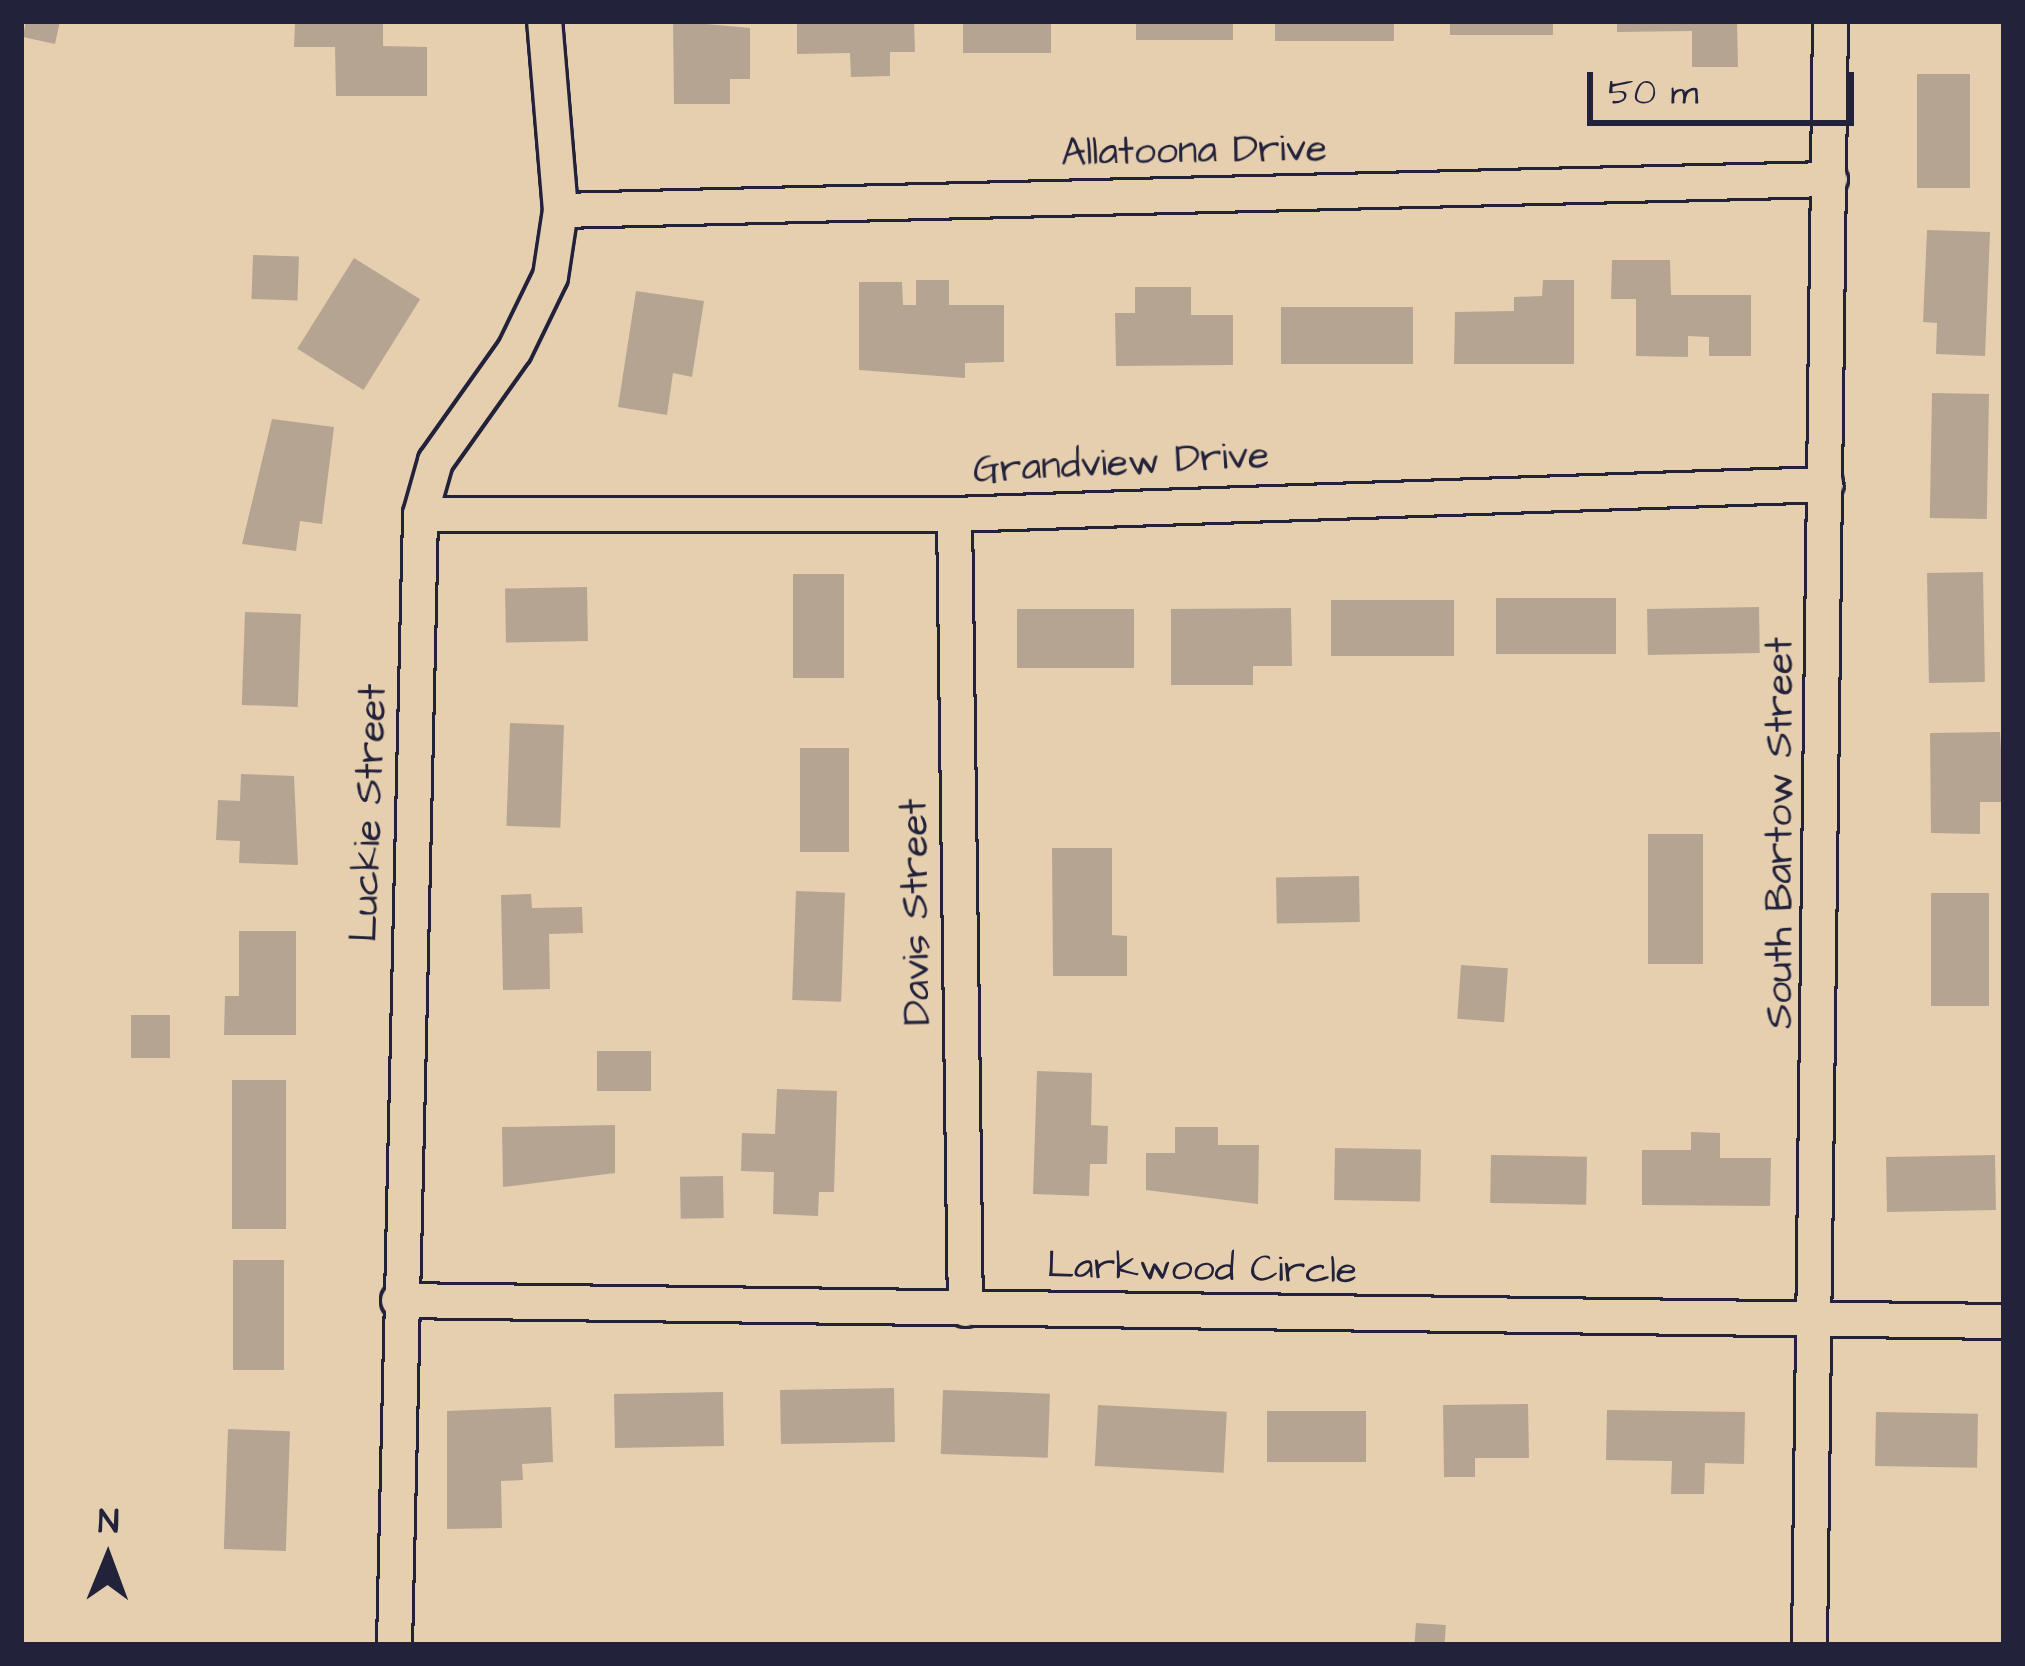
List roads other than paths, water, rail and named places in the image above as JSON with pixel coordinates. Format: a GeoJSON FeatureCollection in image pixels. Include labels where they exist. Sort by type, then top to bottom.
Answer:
{"type":"FeatureCollection","features":[{"type":"Feature","properties":{"kind":"street","name":"Luckie Street"},"geometry":{"type":"LineString","coordinates":[[394,1645],[398,1300],[420,514],[457,421],[536,310],[560,210],[544,21]]}},
{"type":"Feature","properties":{"kind":"street","name":"South Bartow Street"},"geometry":{"type":"LineString","coordinates":[[1809,1645],[1821,1318],[1830,21]]}},
{"type":"Feature","properties":{"kind":"street","name":"Allatoona Drive"},"geometry":{"type":"LineString","coordinates":[[560,210],[1830,178]]}},
{"type":"Feature","properties":{"kind":"street","name":"Grandview Drive"},"geometry":{"type":"LineString","coordinates":[[420,514],[954,514],[1825,484]]}},
{"type":"Feature","properties":{"kind":"street","name":"Davis Street"},"geometry":{"type":"LineString","coordinates":[[954,514],[965,1309]]}},
{"type":"Feature","properties":{"kind":"street","name":"Larkwood Circle"},"geometry":{"type":"LineString","coordinates":[[398,1300],[2004,1321]]}}]}
